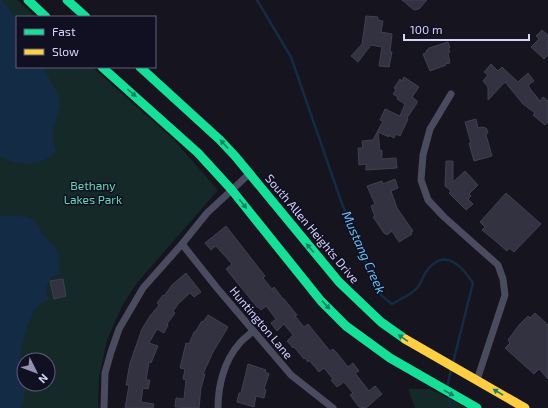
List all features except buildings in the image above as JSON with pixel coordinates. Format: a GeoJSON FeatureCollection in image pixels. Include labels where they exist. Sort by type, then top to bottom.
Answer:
{"type":"FeatureCollection","features":[{"type":"Feature","properties":{"kind":"main road"},"geometry":{"type":"LineString","coordinates":[[28,0],[45,16]]}},
{"type":"Feature","properties":{"kind":"main road"},"geometry":{"type":"LineString","coordinates":[[67,0],[84,16]]}},
{"type":"Feature","properties":{"kind":"main road"},"geometry":{"type":"LineString","coordinates":[[103,68],[198,153],[231,189],[322,301],[346,326],[390,358],[431,383],[477,408]]}},
{"type":"Feature","properties":{"kind":"main road","name":"South Allen Heights Drive"},"geometry":{"type":"LineString","coordinates":[[141,68],[220,140],[338,282],[356,300],[381,322],[412,344],[525,408]]}},
{"type":"Feature","properties":{"kind":"street"},"geometry":{"type":"LineString","coordinates":[[451,94],[430,128],[423,154],[421,180],[428,200],[444,218],[498,265],[503,278],[505,295],[474,378]]}},
{"type":"Feature","properties":{"kind":"street"},"geometry":{"type":"LineString","coordinates":[[104,408],[105,374],[111,352],[119,329],[143,288],[207,213],[231,189],[249,174]]}},
{"type":"Feature","properties":{"kind":"street","name":"Huntington Lane"},"geometry":{"type":"LineString","coordinates":[[182,244],[291,375],[333,408]]}},
{"type":"Feature","properties":{"kind":"street"},"geometry":{"type":"LineString","coordinates":[[218,408],[222,377],[228,359],[239,344],[253,331]]}},
{"type":"Feature","properties":{"kind":"green space","name":"Bethany Lakes Park"},"geometry":{"type":"Polygon","coordinates":[[[0,0],[17,0],[35,16],[16,16],[16,68],[93,68],[174,140],[218,190],[137,283],[122,306],[107,340],[99,377],[98,408],[0,408],[0,0]]]}},
{"type":"Feature","properties":{"kind":"green space"},"geometry":{"type":"Polygon","coordinates":[[[408,389],[430,389],[467,408],[415,408],[408,389]]]}},
{"type":"Feature","properties":{"kind":"water"},"geometry":{"type":"Polygon","coordinates":[[[0,0],[2,0],[16,18],[16,68],[44,68],[59,96],[60,107],[53,129],[53,141],[56,152],[50,157],[36,163],[21,164],[7,160],[0,156],[0,0]]]}},
{"type":"Feature","properties":{"kind":"water"},"geometry":{"type":"Polygon","coordinates":[[[4,215],[28,217],[36,222],[43,234],[56,248],[59,256],[60,274],[52,277],[48,283],[46,290],[49,299],[41,303],[34,310],[27,327],[21,352],[16,352],[16,392],[25,392],[21,408],[0,408],[0,217],[4,215]]]}},
{"type":"Feature","properties":{"kind":"waterway","name":"Mustang Creek"},"geometry":{"type":"LineString","coordinates":[[257,0],[291,57],[341,201],[360,249],[381,295],[392,304],[413,292],[418,287],[429,268],[436,262],[442,260],[454,262],[473,283],[453,363]]}},
{"type":"Feature","properties":{"kind":"waterway","name":"Mustang Creek"},"geometry":{"type":"LineString","coordinates":[[447,388],[451,369]]}},
{"type":"Feature","properties":{"kind":"waterway","name":"Mustang Creek"},"geometry":{"type":"LineString","coordinates":[[449,395],[451,408]]}},
{"type":"Feature","properties":{"kind":"traffic: fast"},"geometry":{"type":"LineString","coordinates":[[28,0],[45,16]]}},
{"type":"Feature","properties":{"kind":"traffic: fast"},"geometry":{"type":"LineString","coordinates":[[67,0],[85,16]]}},
{"type":"Feature","properties":{"kind":"traffic: fast"},"geometry":{"type":"LineString","coordinates":[[103,68],[198,153],[231,189],[321,301],[346,326],[390,358],[477,408]]}},
{"type":"Feature","properties":{"kind":"traffic: fast"},"geometry":{"type":"LineString","coordinates":[[141,68],[220,140],[235,156],[339,282],[381,322],[405,339]]}},
{"type":"Feature","properties":{"kind":"traffic: slow"},"geometry":{"type":"LineString","coordinates":[[405,339],[525,408]]}}]}
